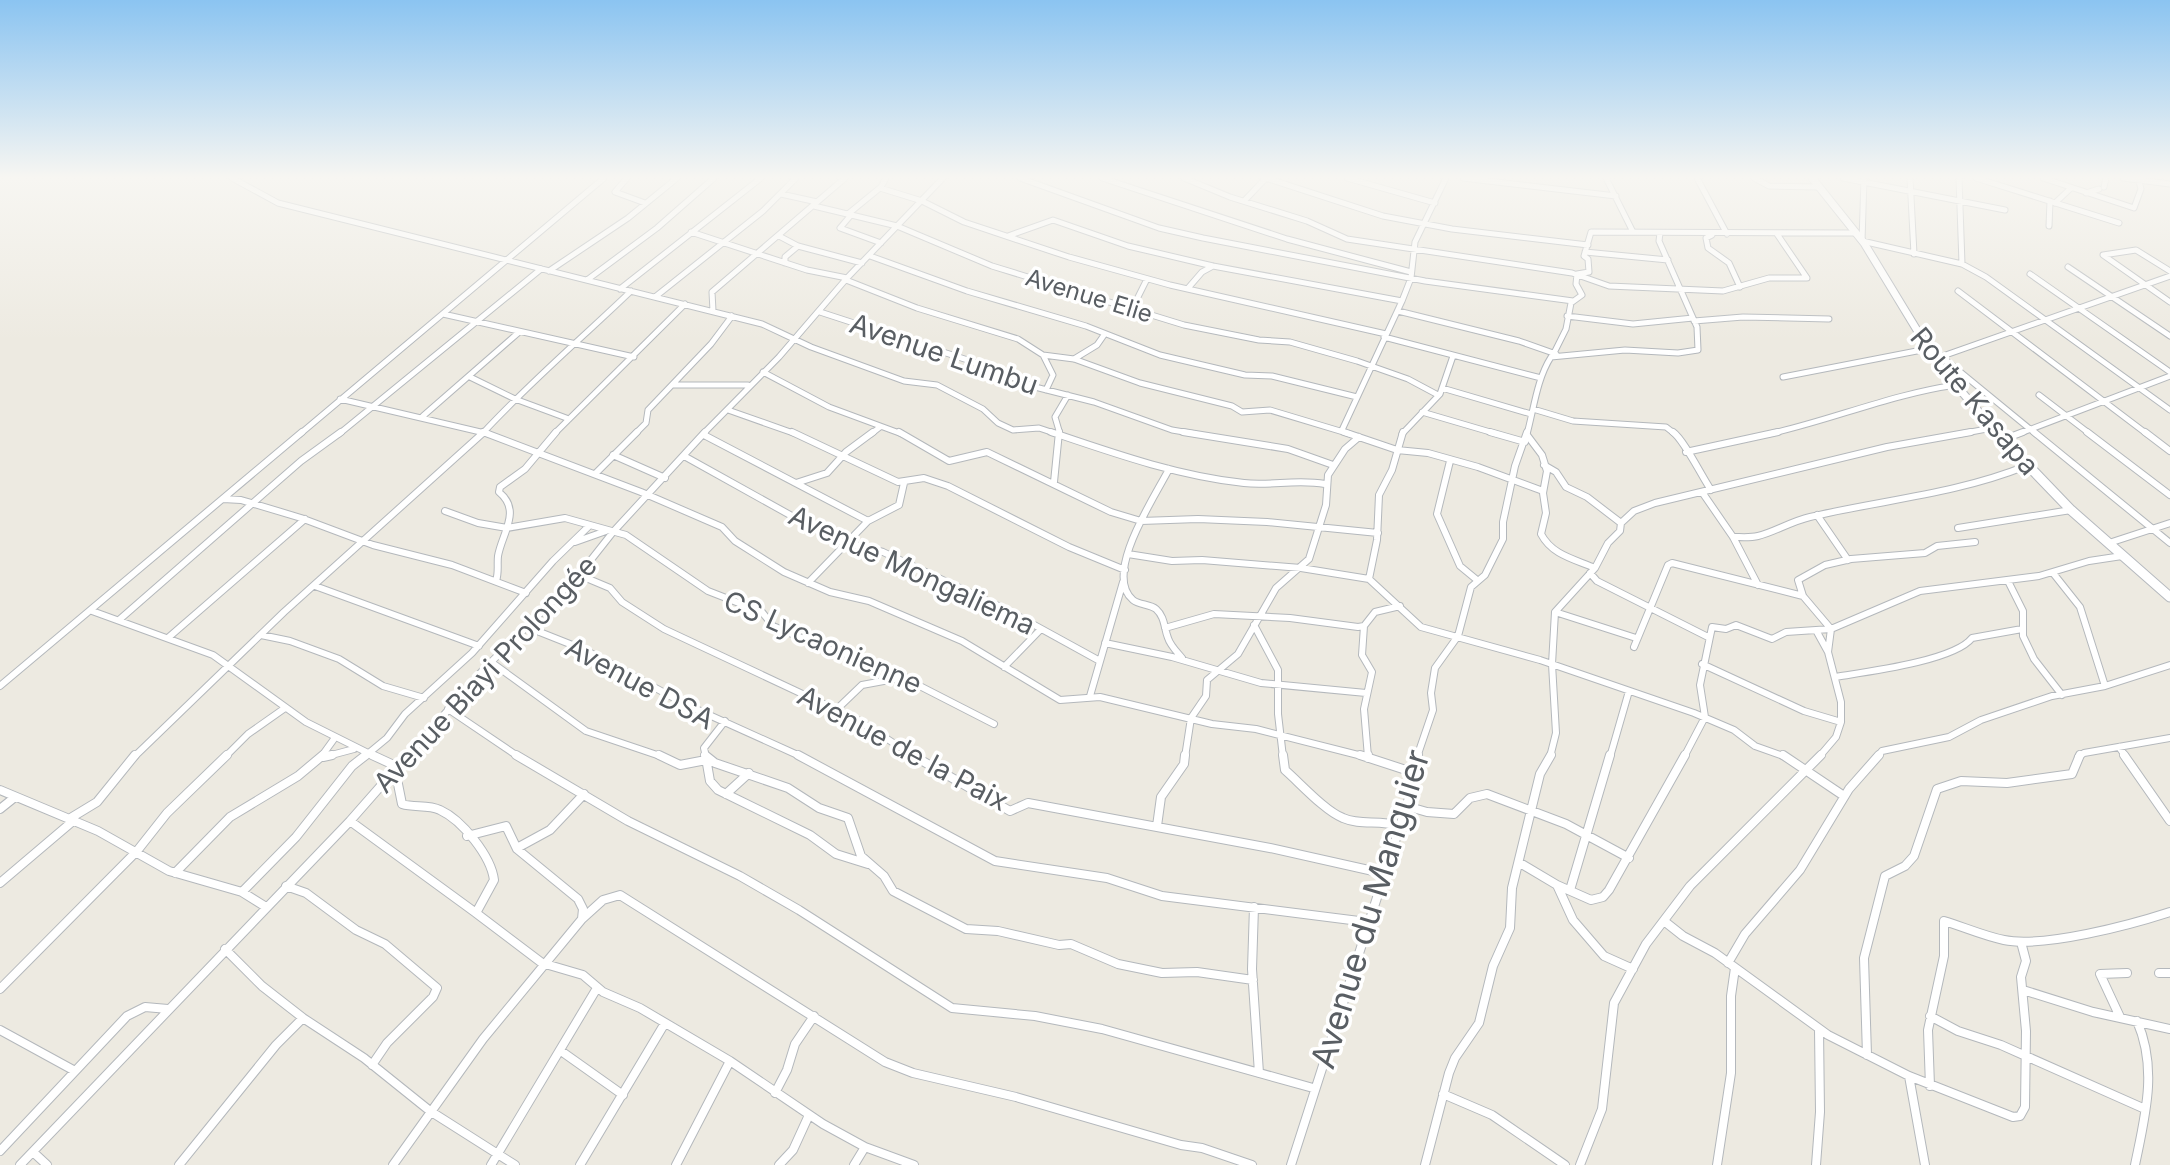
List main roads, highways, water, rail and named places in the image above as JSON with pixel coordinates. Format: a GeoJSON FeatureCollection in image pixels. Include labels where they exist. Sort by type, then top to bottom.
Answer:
{"type":"FeatureCollection","features":[{"type":"Feature","properties":{"kind":"main road","name":"Route Kasapa"},"geometry":{"type":"LineString","coordinates":[[1854,232],[1927,349],[1938,358],[1956,385],[2002,440],[2071,510],[2170,597]]}}]}
